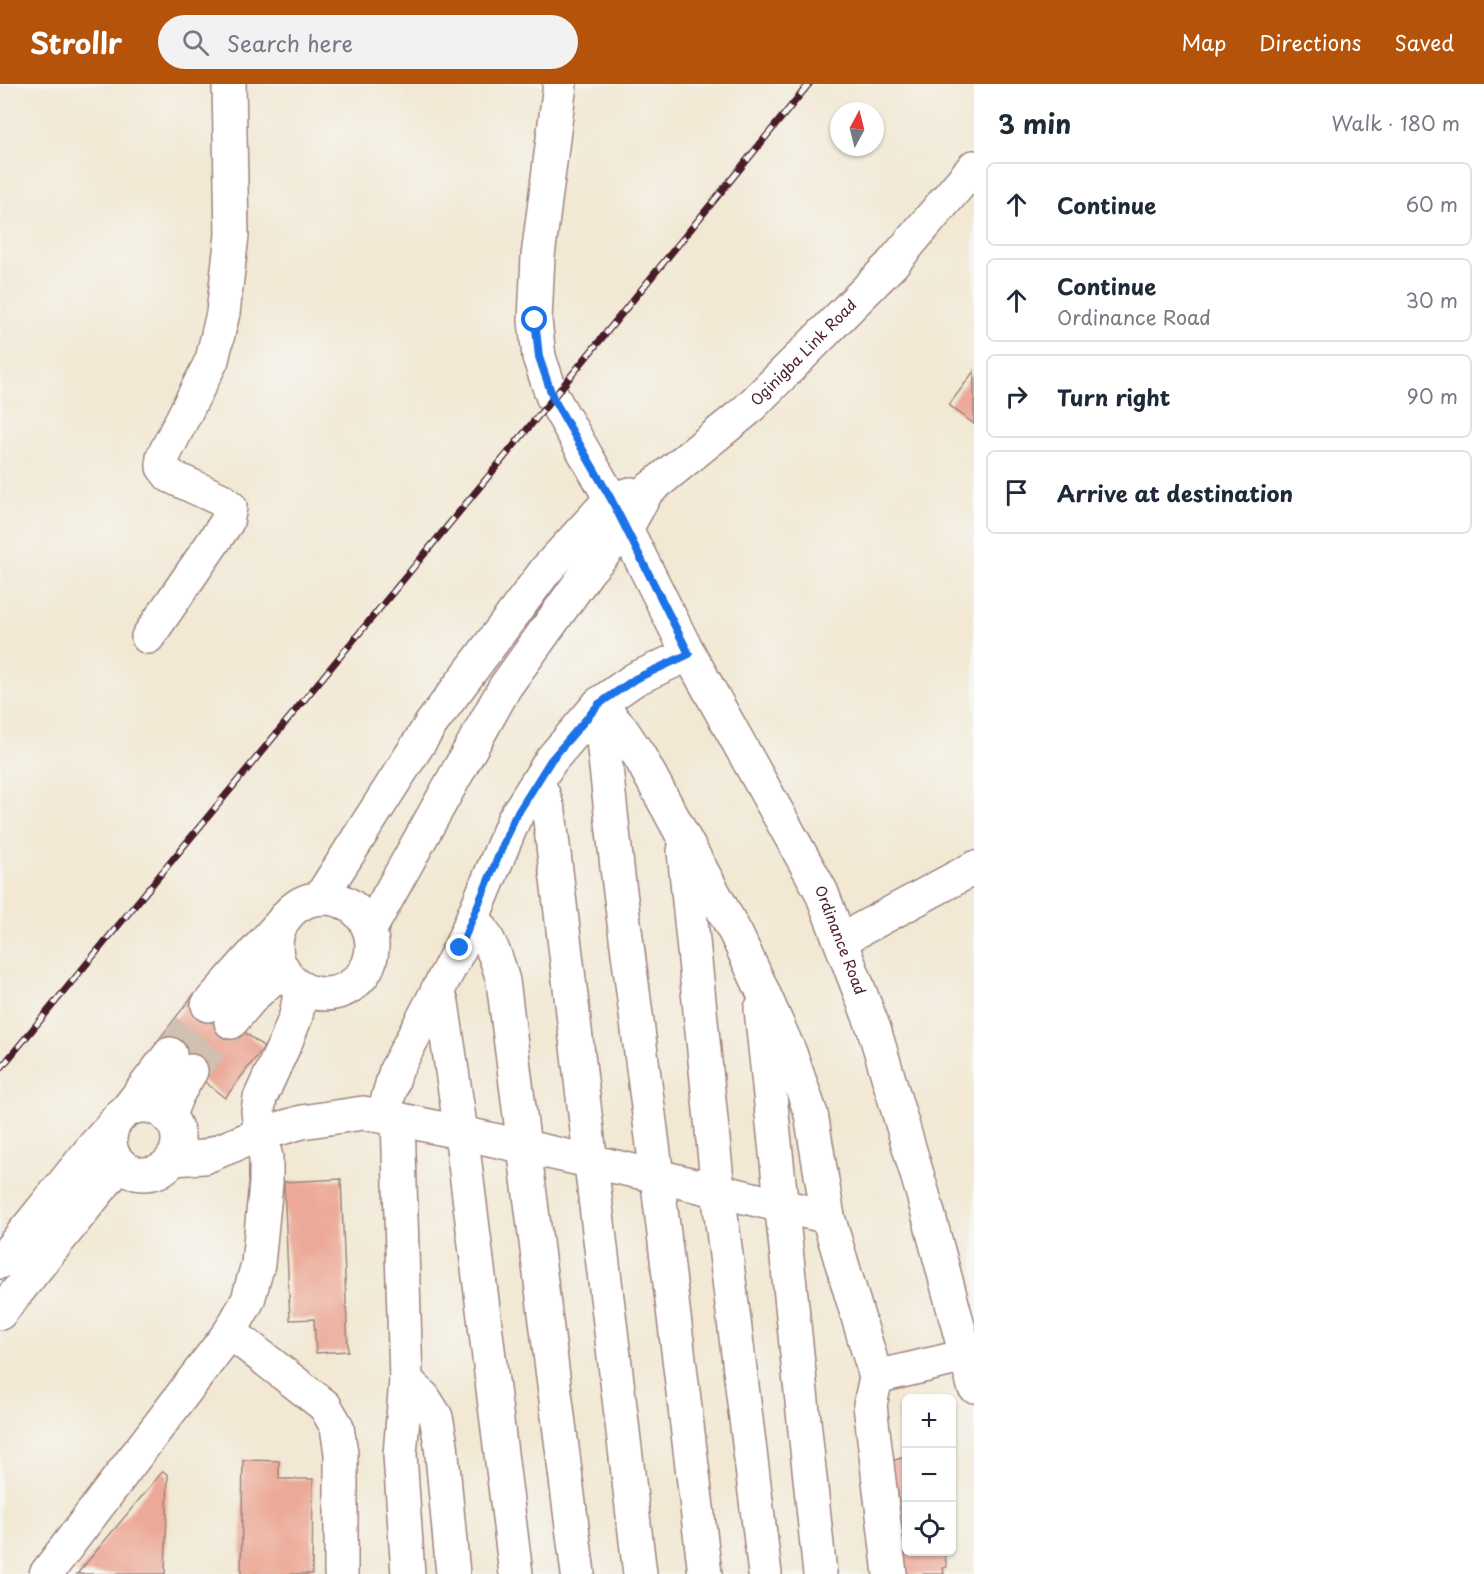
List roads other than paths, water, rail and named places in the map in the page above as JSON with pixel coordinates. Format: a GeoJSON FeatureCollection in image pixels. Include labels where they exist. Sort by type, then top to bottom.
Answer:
{"type":"FeatureCollection","features":[{"type":"Feature","properties":{"kind":"street"},"geometry":{"type":"LineString","coordinates":[[148,637],[227,522],[230,507],[219,499],[170,476],[163,467],[163,457],[212,360],[224,314],[232,235],[230,84]]}},
{"type":"Feature","properties":{"kind":"street","name":"Ordinance Road"},"geometry":{"type":"LineString","coordinates":[[560,84],[538,256],[535,320],[539,357],[553,398],[627,527],[689,654],[821,891],[874,1029],[924,1198],[970,1371]]}},
{"type":"Feature","properties":{"kind":"street","name":"Oginigba Link Road"},"geometry":{"type":"LineString","coordinates":[[370,929],[505,687],[589,570],[627,527],[647,491],[746,411],[891,265],[974,167]]}},
{"type":"Feature","properties":{"kind":"street"},"geometry":{"type":"LineString","coordinates":[[320,898],[431,724],[546,570],[611,499],[647,491]]}},
{"type":"Feature","properties":{"kind":"street"},"geometry":{"type":"LineString","coordinates":[[408,1574],[400,1455],[406,1380],[391,1118],[396,1070],[460,948],[514,819],[551,760],[599,704],[635,679],[689,654]]}},
{"type":"Feature","properties":{"kind":"street"},"geometry":{"type":"LineString","coordinates":[[599,704],[622,730],[640,757],[758,981],[790,1053],[811,1114],[828,1217],[876,1377],[870,1406],[890,1574]]}},
{"type":"Feature","properties":{"kind":"street"},"geometry":{"type":"LineString","coordinates":[[599,704],[618,876],[705,1574]]}},
{"type":"Feature","properties":{"kind":"street"},"geometry":{"type":"LineString","coordinates":[[537,783],[549,812],[640,1574]]}},
{"type":"Feature","properties":{"kind":"street"},"geometry":{"type":"LineString","coordinates":[[683,837],[718,1190],[765,1574]]}},
{"type":"Feature","properties":{"kind":"street"},"geometry":{"type":"LineString","coordinates":[[841,940],[974,868]]}},
{"type":"Feature","properties":{"kind":"street"},"geometry":{"type":"LineString","coordinates":[[320,898],[336,899],[350,905],[362,916],[370,929],[373,943],[371,957],[366,970],[357,981],[345,989],[305,984],[254,995],[220,1013],[292,910],[305,901],[320,898]]}},
{"type":"Feature","properties":{"kind":"street"},"geometry":{"type":"LineString","coordinates":[[473,917],[486,934],[498,959],[503,981],[578,1574]]}},
{"type":"Feature","properties":{"kind":"street"},"geometry":{"type":"LineString","coordinates":[[283,921],[277,936],[276,951],[305,984]]}},
{"type":"Feature","properties":{"kind":"street"},"geometry":{"type":"LineString","coordinates":[[758,981],[820,1574]]}},
{"type":"Feature","properties":{"kind":"street"},"geometry":{"type":"LineString","coordinates":[[302,1122],[286,1116],[281,1108],[280,1096],[305,984]]}},
{"type":"Feature","properties":{"kind":"street"},"geometry":{"type":"LineString","coordinates":[[46,1574],[230,1332],[248,1300],[258,1264],[267,1183],[266,1158],[258,1111],[260,1098],[287,1039],[305,984]]}},
{"type":"Feature","properties":{"kind":"street"},"geometry":{"type":"LineString","coordinates":[[437,991],[442,1003],[461,1132],[516,1574]]}},
{"type":"Feature","properties":{"kind":"street"},"geometry":{"type":"LineString","coordinates":[[0,1262],[94,1146],[120,1118],[180,1062],[177,1095],[168,1117]]}},
{"type":"Feature","properties":{"kind":"street"},"geometry":{"type":"LineString","coordinates":[[137,1107],[159,1110],[168,1117],[178,1137],[177,1149],[165,1167],[155,1173],[143,1175],[132,1172],[114,1158],[110,1148],[110,1136],[120,1118],[137,1107]]}},
{"type":"Feature","properties":{"kind":"street"},"geometry":{"type":"LineString","coordinates":[[172,1159],[204,1156],[261,1134],[302,1122],[363,1113],[461,1132],[828,1217]]}},
{"type":"Feature","properties":{"kind":"street"},"geometry":{"type":"LineString","coordinates":[[0,1313],[120,1164]]}},
{"type":"Feature","properties":{"kind":"street"},"geometry":{"type":"LineString","coordinates":[[230,1332],[325,1406],[337,1427],[341,1453],[341,1574]]}},
{"type":"Feature","properties":{"kind":"street"},"geometry":{"type":"LineString","coordinates":[[876,1377],[970,1371]]}},
{"type":"Feature","properties":{"kind":"street"},"geometry":{"type":"LineString","coordinates":[[406,1380],[424,1398],[436,1417],[441,1444],[453,1574]]}},
{"type":"Feature","properties":{"kind":"tunnel"},"geometry":{"type":"LineString","coordinates":[[170,1054],[208,1005]]}},
{"type":"Feature","properties":{"kind":"tunnel"},"geometry":{"type":"LineString","coordinates":[[191,1071],[231,1022]]}},
{"type":"Feature","properties":{"kind":"railway"},"geometry":{"type":"LineString","coordinates":[[0,1069],[809,84]]}}]}
